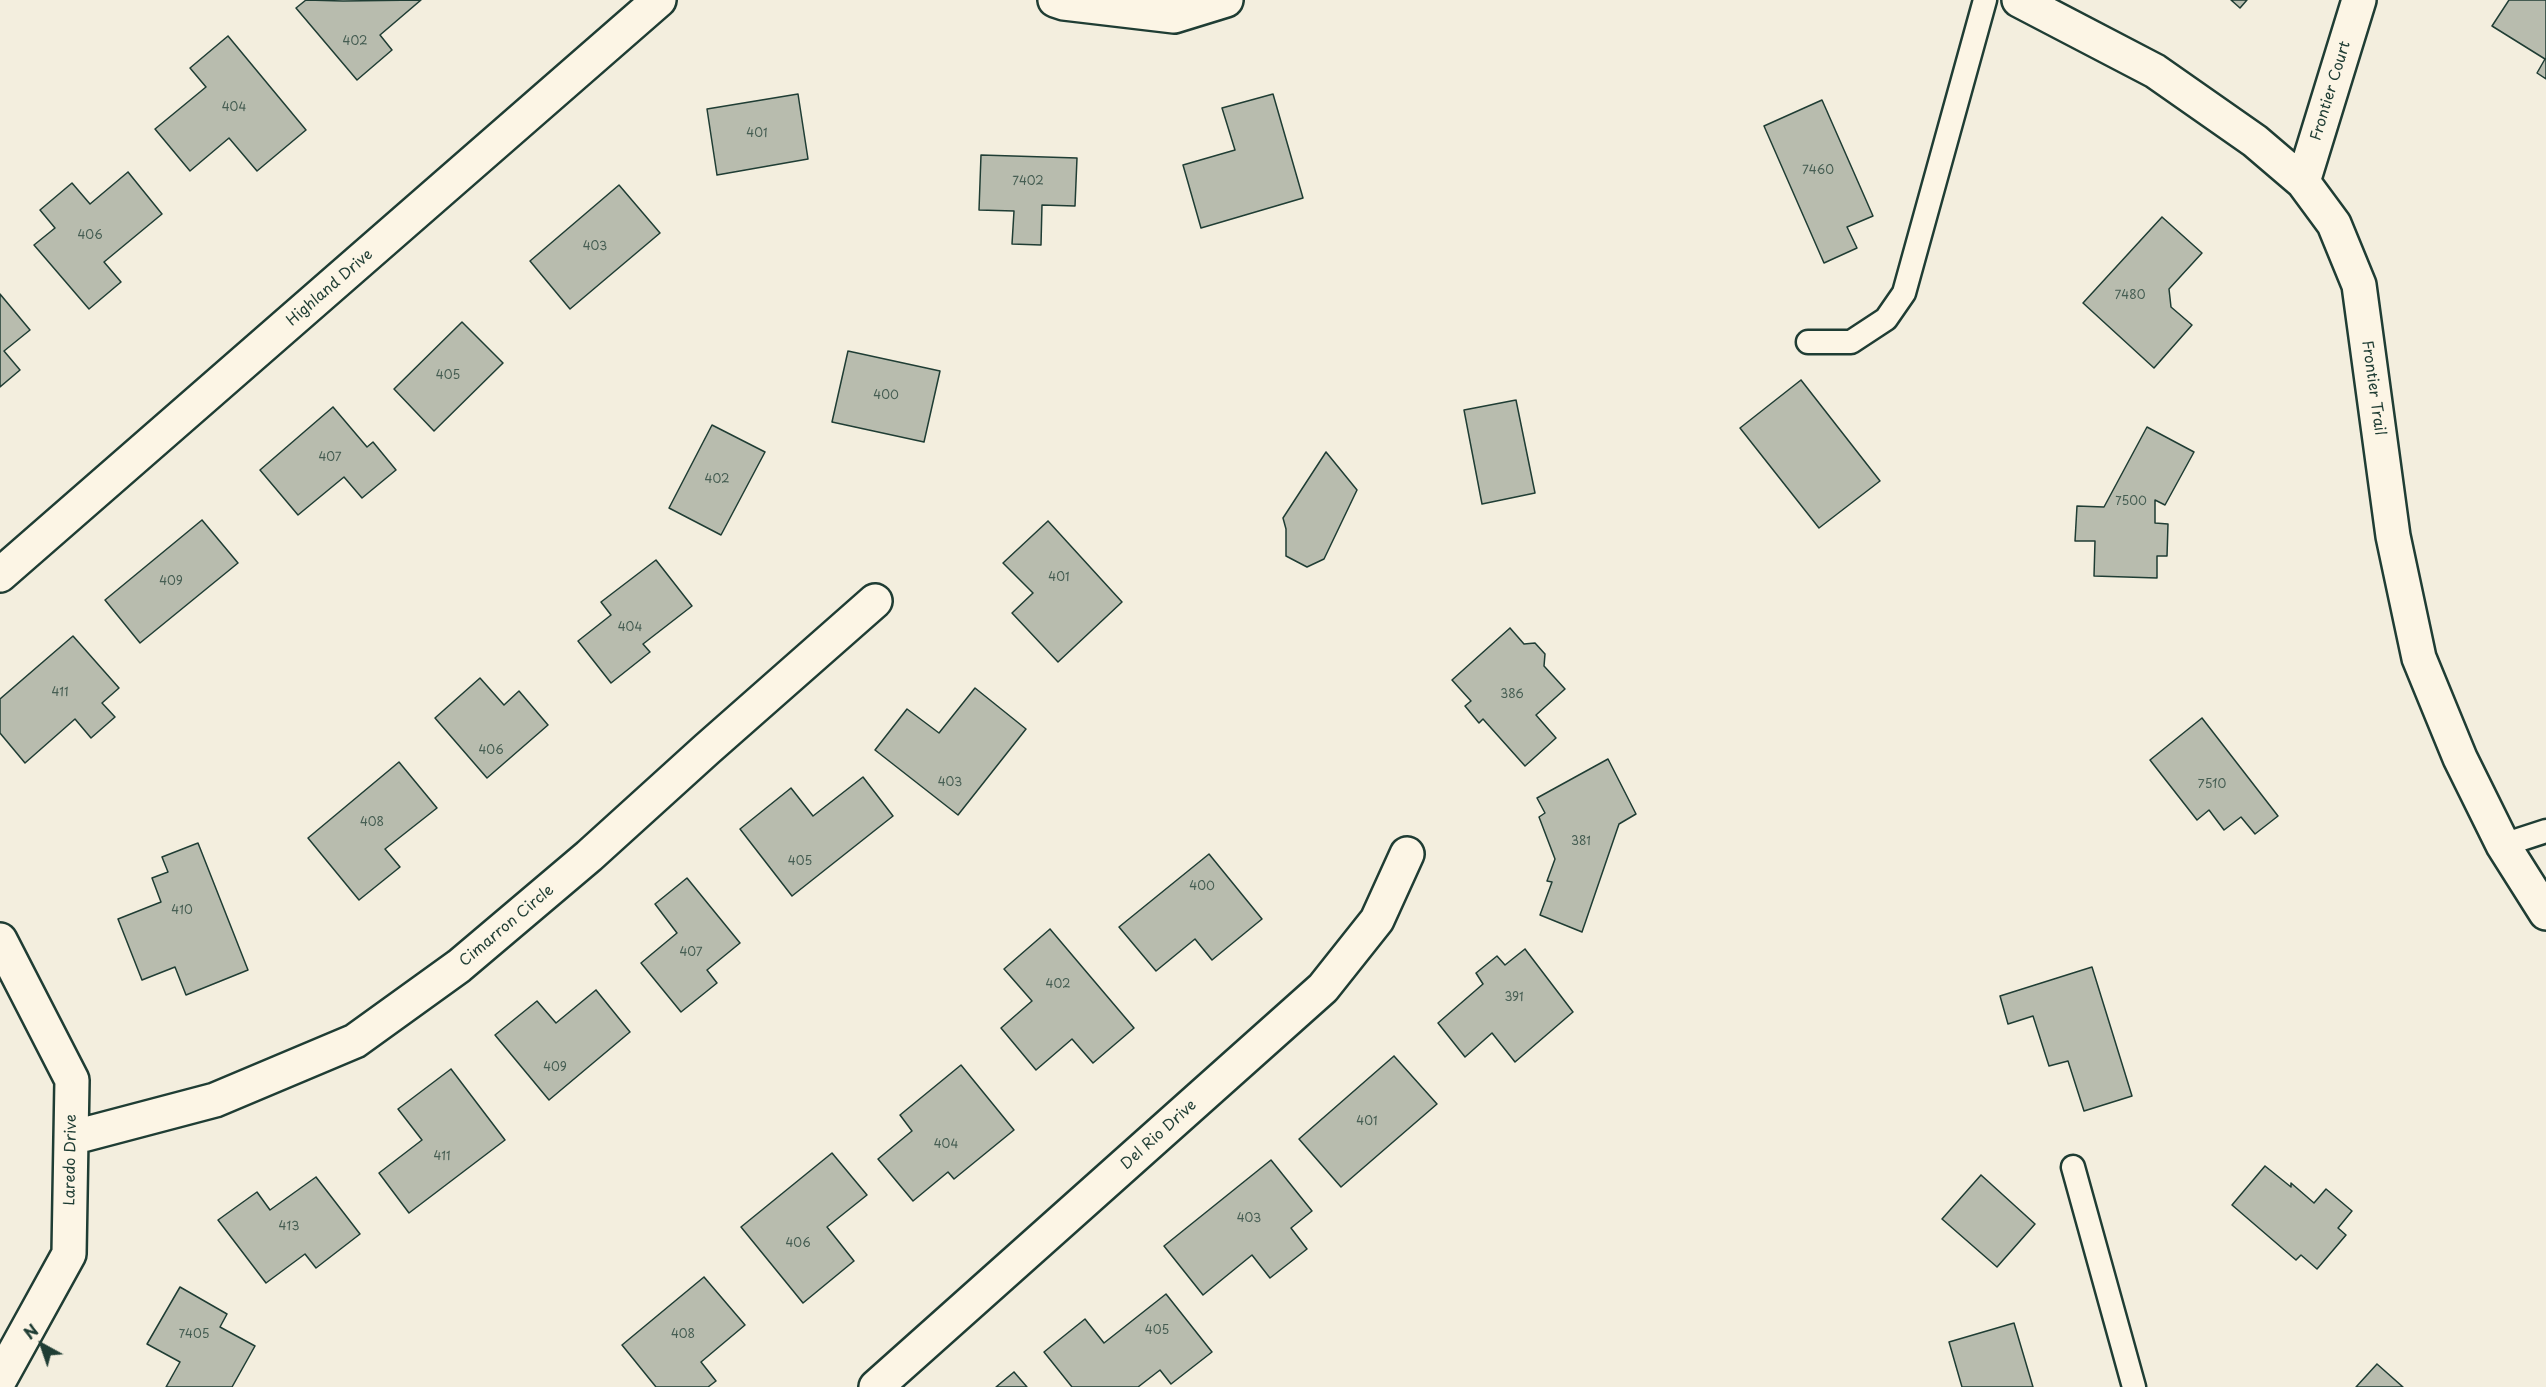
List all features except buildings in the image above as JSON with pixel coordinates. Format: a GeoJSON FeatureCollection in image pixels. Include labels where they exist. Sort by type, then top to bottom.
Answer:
{"type":"FeatureCollection","features":[{"type":"Feature","properties":{"kind":"street","name":"Highland Drive"},"geometry":{"type":"LineString","coordinates":[[0,575],[659,0]]}},
{"type":"Feature","properties":{"kind":"street"},"geometry":{"type":"LineString","coordinates":[[1055,0],[1174,16],[1226,0]]}},
{"type":"Feature","properties":{"kind":"street","name":"Frontier Trail"},"geometry":{"type":"LineString","coordinates":[[2019,0],[2155,71],[2255,141],[2303,183],[2334,224],[2359,285],[2393,536],[2419,658],[2460,758],[2503,845],[2546,913]]}},
{"type":"Feature","properties":{"kind":"street","name":"Frontier Court"},"geometry":{"type":"LineString","coordinates":[[2303,183],[2359,0]]}},
{"type":"Feature","properties":{"kind":"street","name":"Cimarron Circle"},"geometry":{"type":"LineString","coordinates":[[71,1138],[215,1100],[355,1041],[476,952],[589,856],[875,601]]}},
{"type":"Feature","properties":{"kind":"street","name":"Del Rio Drive"},"geometry":{"type":"LineString","coordinates":[[876,1387],[1323,988],[1377,920],[1407,854]]}},
{"type":"Feature","properties":{"kind":"street","name":"Laredo Drive"},"geometry":{"type":"LineString","coordinates":[[0,940],[72,1080],[69,1254],[0,1379]]}},
{"type":"Feature","properties":{"kind":"lane"},"geometry":{"type":"LineString","coordinates":[[1808,342],[1851,342],[1886,319],[1904,293],[1985,0]]}},
{"type":"Feature","properties":{"kind":"lane"},"geometry":{"type":"LineString","coordinates":[[2503,845],[2546,831]]}},
{"type":"Feature","properties":{"kind":"lane"},"geometry":{"type":"LineString","coordinates":[[2073,1167],[2134,1387]]}}]}
